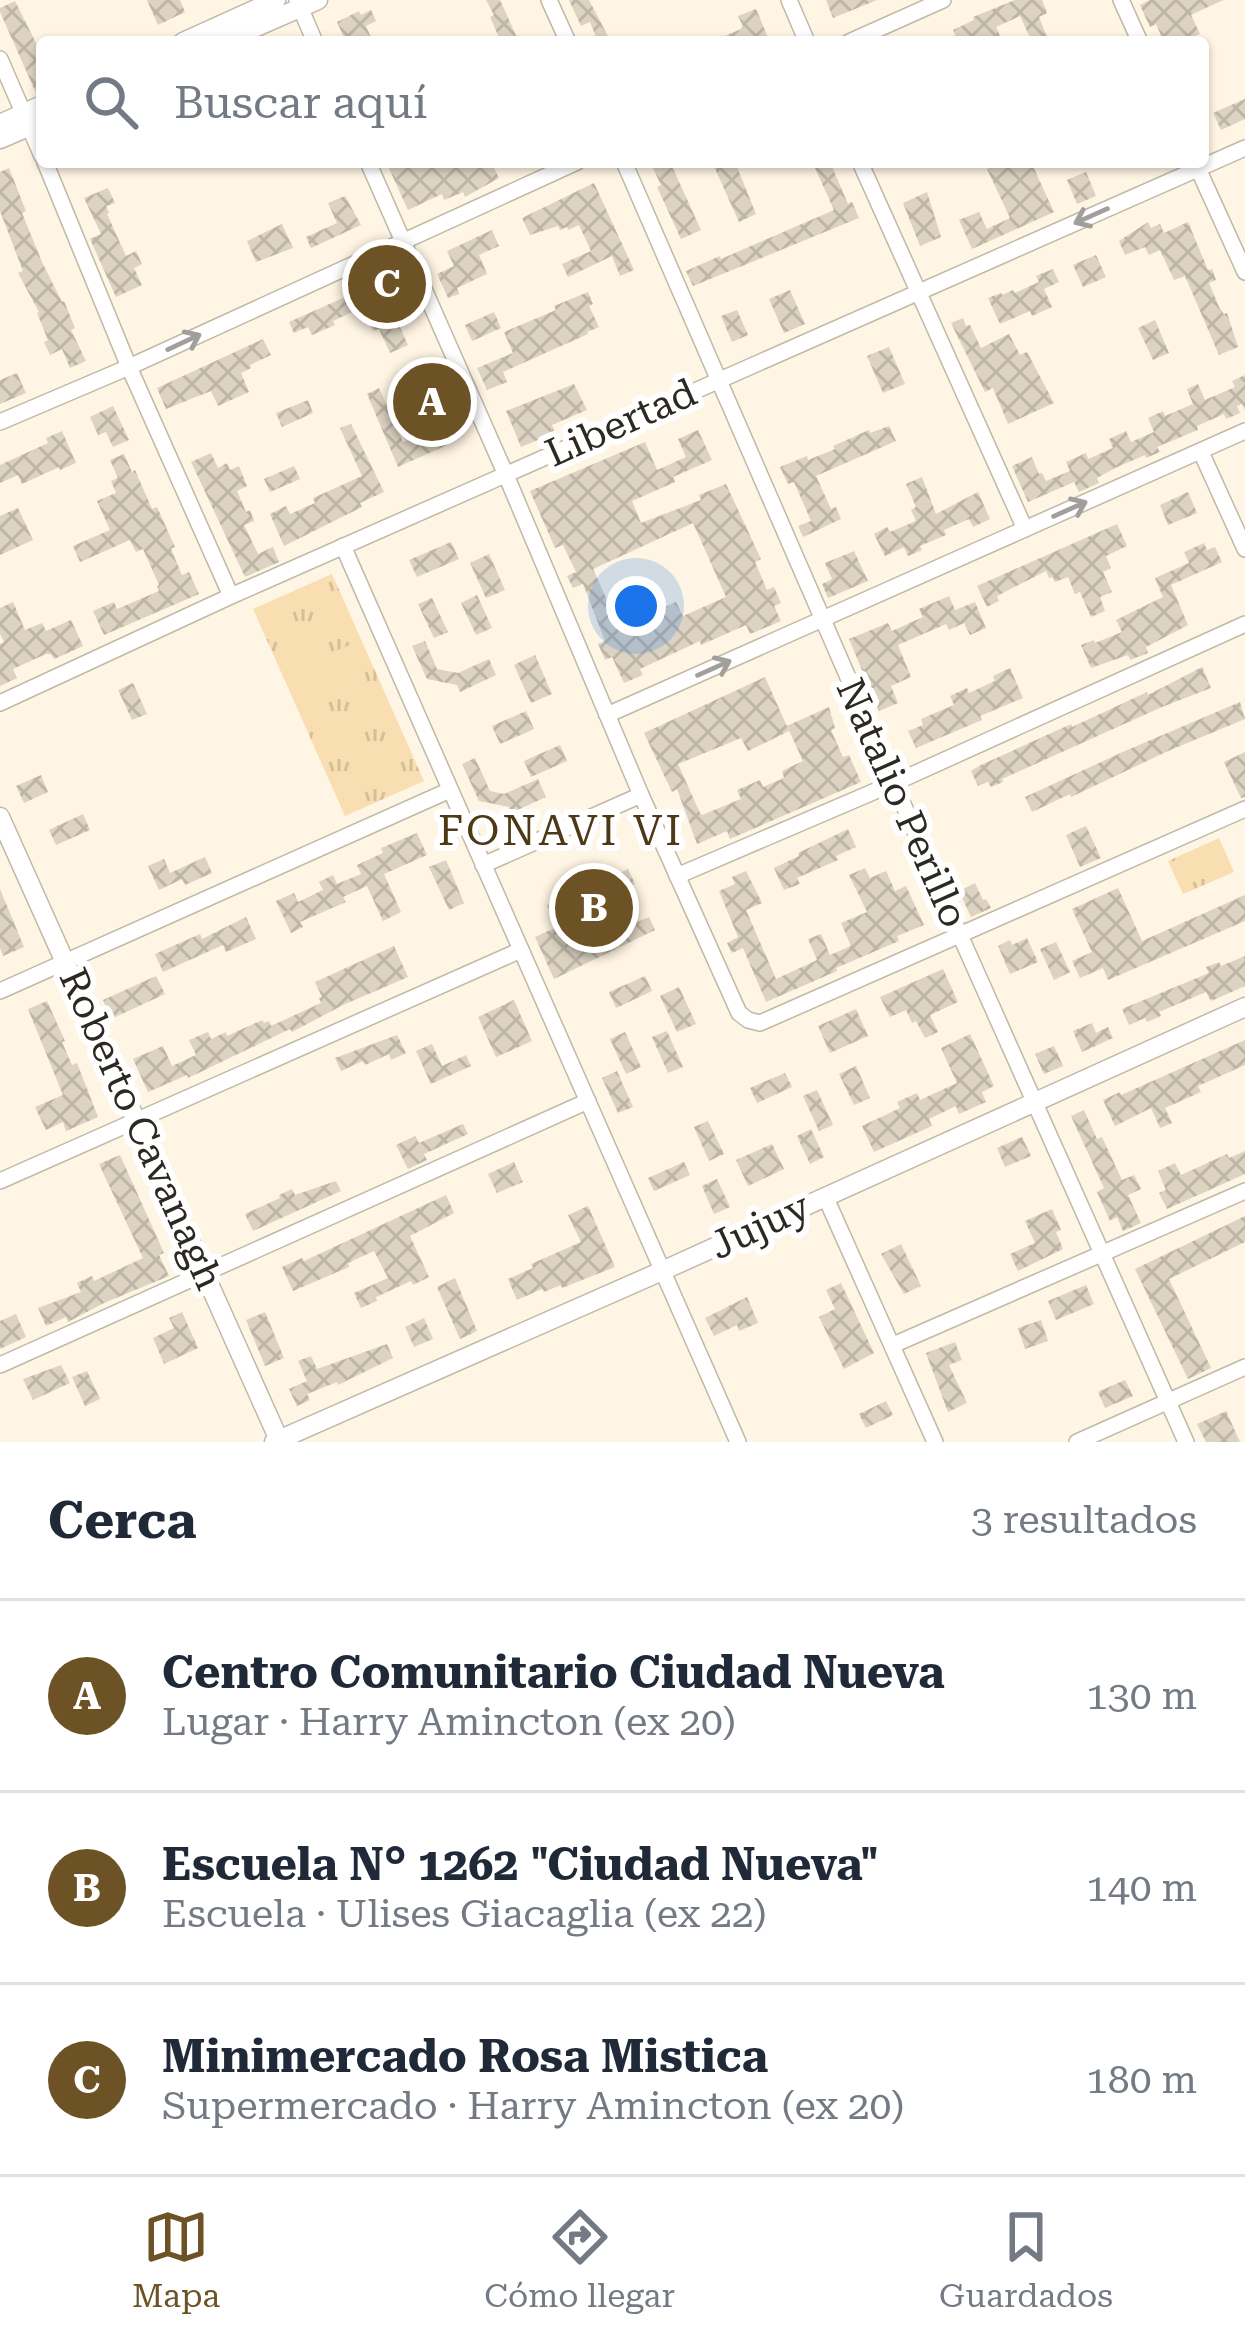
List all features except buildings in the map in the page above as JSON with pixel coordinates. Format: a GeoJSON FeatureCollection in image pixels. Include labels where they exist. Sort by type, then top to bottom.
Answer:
{"type":"FeatureCollection","features":[{"type":"Feature","properties":{"kind":"main road"},"geometry":{"type":"LineString","coordinates":[[196,36],[276,0]]}},
{"type":"Feature","properties":{"kind":"main road"},"geometry":{"type":"LineString","coordinates":[[234,36],[305,2]]}},
{"type":"Feature","properties":{"kind":"main road"},"geometry":{"type":"LineString","coordinates":[[0,124],[34,116]]}},
{"type":"Feature","properties":{"kind":"main road"},"geometry":{"type":"LineString","coordinates":[[0,140],[34,116]]}},
{"type":"Feature","properties":{"kind":"main road","name":"Roberto Cavanagh"},"geometry":{"type":"LineString","coordinates":[[0,817],[278,1441]]}},
{"type":"Feature","properties":{"kind":"main road","name":"Jujuy"},"geometry":{"type":"LineString","coordinates":[[278,1441],[1245,1007]]}},
{"type":"Feature","properties":{"kind":"street"},"geometry":{"type":"LineString","coordinates":[[549,0],[565,36]]}},
{"type":"Feature","properties":{"kind":"street"},"geometry":{"type":"LineString","coordinates":[[788,0],[803,36]]}},
{"type":"Feature","properties":{"kind":"street"},"geometry":{"type":"LineString","coordinates":[[862,36],[943,0]]}},
{"type":"Feature","properties":{"kind":"street"},"geometry":{"type":"LineString","coordinates":[[1121,0],[1137,36]]}},
{"type":"Feature","properties":{"kind":"street"},"geometry":{"type":"LineString","coordinates":[[305,2],[314,36]]}},
{"type":"Feature","properties":{"kind":"street"},"geometry":{"type":"LineString","coordinates":[[0,59],[34,116]]}},
{"type":"Feature","properties":{"kind":"street","name":"Libertad"},"geometry":{"type":"LineString","coordinates":[[1209,161],[1245,148]]}},
{"type":"Feature","properties":{"kind":"street"},"geometry":{"type":"LineString","coordinates":[[47,168],[231,596]]}},
{"type":"Feature","properties":{"kind":"street"},"geometry":{"type":"LineString","coordinates":[[371,168],[640,795],[739,1013],[748,1020],[760,1023],[1245,809]]}},
{"type":"Feature","properties":{"kind":"street"},"geometry":{"type":"LineString","coordinates":[[0,422],[564,168]]}},
{"type":"Feature","properties":{"kind":"street","name":"Natalio Perillo"},"geometry":{"type":"LineString","coordinates":[[626,168],[1186,1442]]}},
{"type":"Feature","properties":{"kind":"street"},"geometry":{"type":"LineString","coordinates":[[863,168],[1025,529]]}},
{"type":"Feature","properties":{"kind":"street","name":"Libertad"},"geometry":{"type":"LineString","coordinates":[[0,703],[1190,168]]}},
{"type":"Feature","properties":{"kind":"street"},"geometry":{"type":"LineString","coordinates":[[1198,168],[1245,272]]}},
{"type":"Feature","properties":{"kind":"street"},"geometry":{"type":"LineString","coordinates":[[607,715],[1245,431]]}},
{"type":"Feature","properties":{"kind":"street"},"geometry":{"type":"LineString","coordinates":[[1201,452],[1245,549]]}},
{"type":"Feature","properties":{"kind":"street"},"geometry":{"type":"LineString","coordinates":[[343,546],[738,1442]]}},
{"type":"Feature","properties":{"kind":"street"},"geometry":{"type":"LineString","coordinates":[[677,876],[1245,624]]}},
{"type":"Feature","properties":{"kind":"street"},"geometry":{"type":"LineString","coordinates":[[0,991],[450,790]]}},
{"type":"Feature","properties":{"kind":"street"},"geometry":{"type":"LineString","coordinates":[[484,866],[640,795]]}},
{"type":"Feature","properties":{"kind":"street"},"geometry":{"type":"LineString","coordinates":[[0,1181],[521,950]]}},
{"type":"Feature","properties":{"kind":"street"},"geometry":{"type":"LineString","coordinates":[[0,1365],[587,1101]]}},
{"type":"Feature","properties":{"kind":"street"},"geometry":{"type":"LineString","coordinates":[[893,1346],[1245,1191]]}},
{"type":"Feature","properties":{"kind":"street"},"geometry":{"type":"LineString","coordinates":[[825,1196],[934,1442]]}},
{"type":"Feature","properties":{"kind":"street"},"geometry":{"type":"LineString","coordinates":[[1077,1442],[1245,1366]]}},
{"type":"Feature","properties":{"kind":"green space"},"geometry":{"type":"Polygon","coordinates":[[[332,574],[424,781],[345,816],[253,609],[332,574]]]}},
{"type":"Feature","properties":{"kind":"green space"},"geometry":{"type":"Polygon","coordinates":[[[353,644],[366,675],[302,701],[289,669],[353,644]]]}},
{"type":"Feature","properties":{"kind":"green space"},"geometry":{"type":"Polygon","coordinates":[[[1219,838],[1234,872],[1183,894],[1168,861],[1219,838]]]}},
{"type":"Feature","properties":{"kind":"place","name":"Minimercado Rosa Mistica"},"geometry":{"type":"Point","coordinates":[387,284]}},
{"type":"Feature","properties":{"kind":"place","name":"Centro Comunitario Ciudad Nueva"},"geometry":{"type":"Point","coordinates":[432,402]}},
{"type":"Feature","properties":{"kind":"place","name":"Escuela N° 1262 \"Ciudad Nueva\""},"geometry":{"type":"Point","coordinates":[594,908]}},
{"type":"Feature","properties":{"kind":"district","name":"FONAVI VI"},"geometry":{"type":"Point","coordinates":[561,830]}}]}
